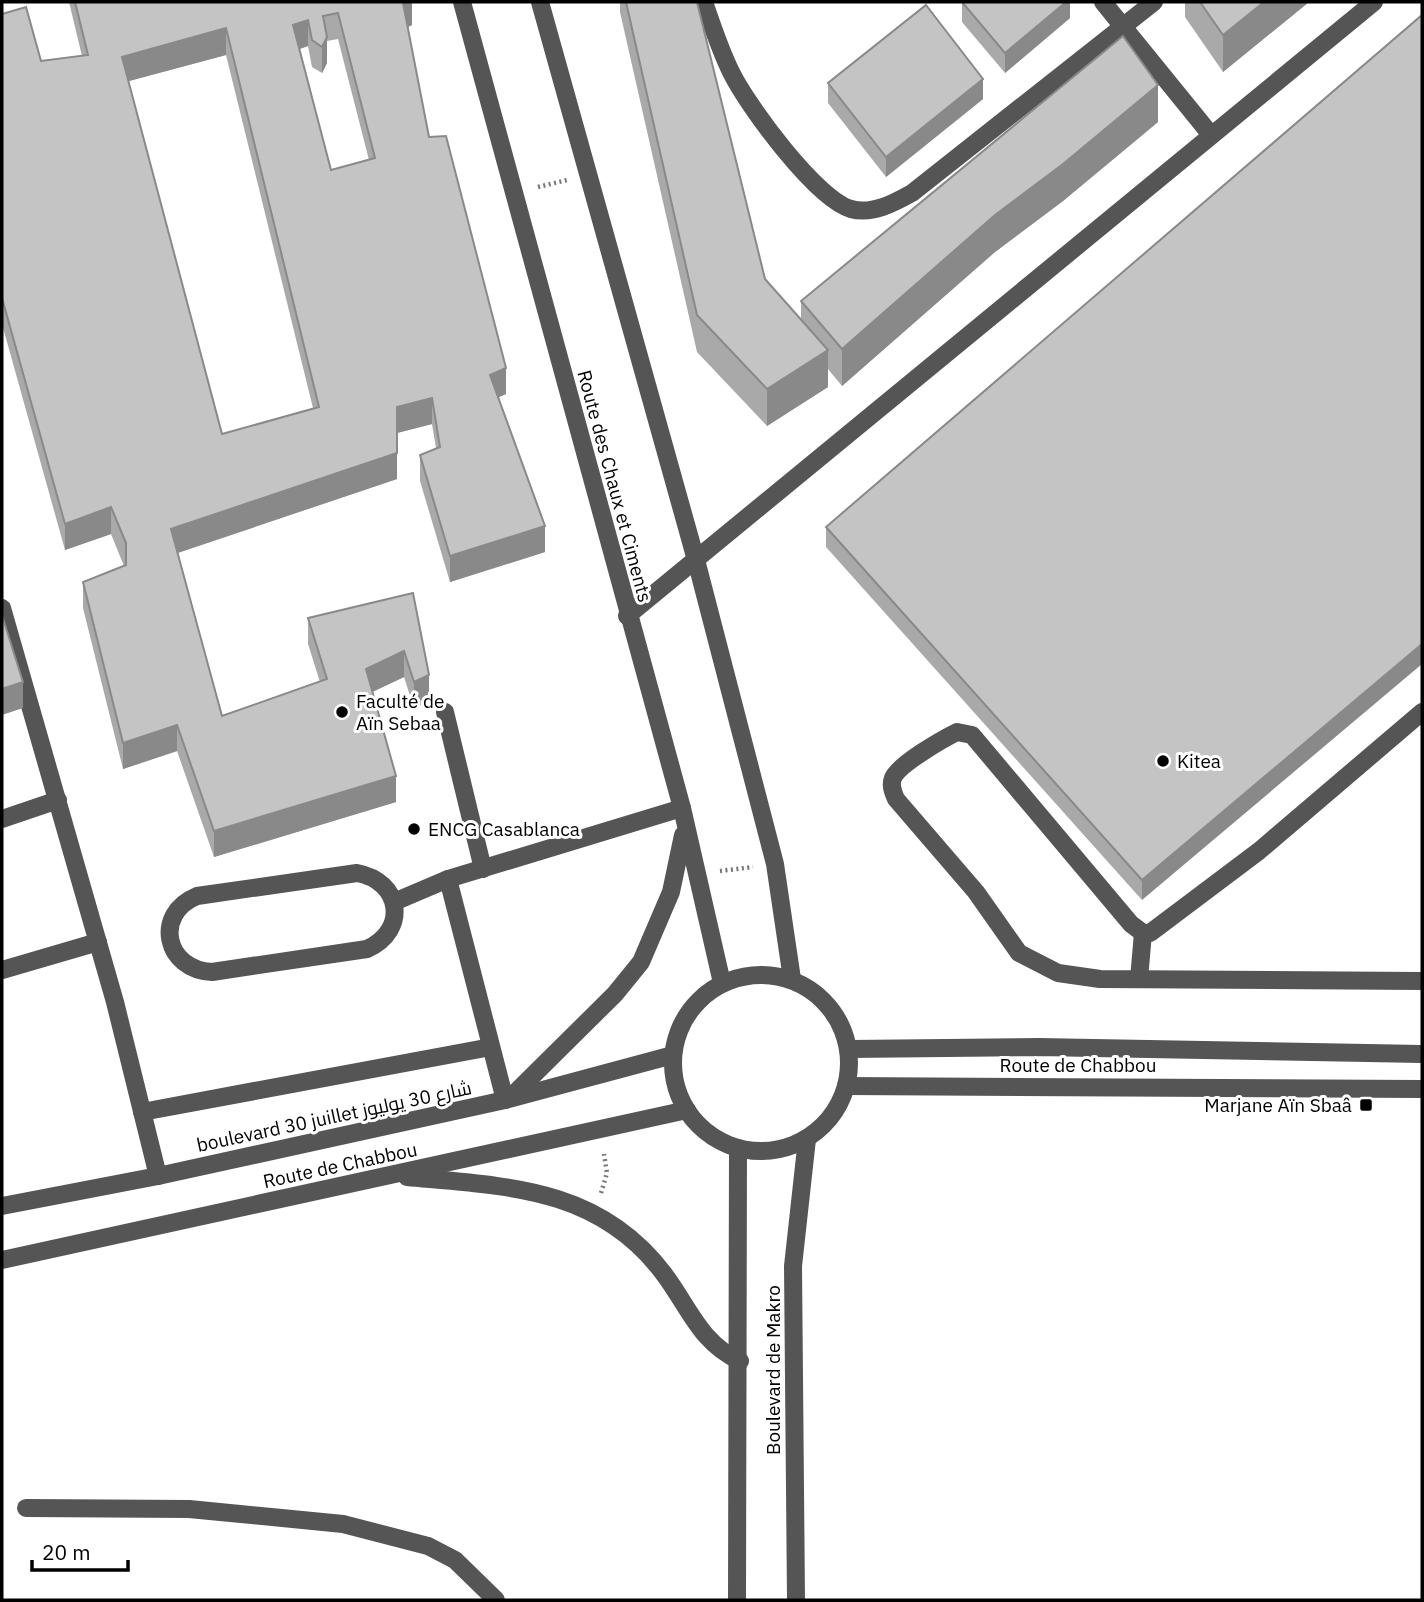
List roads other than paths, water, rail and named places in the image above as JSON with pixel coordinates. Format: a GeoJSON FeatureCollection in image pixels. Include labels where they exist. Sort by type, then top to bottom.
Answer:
{"type":"FeatureCollection","features":[{"type":"Feature","properties":{"kind":"street","name":"Route des Chaux et Ciments"},"geometry":{"type":"LineString","coordinates":[[462,2],[683,815],[722,983]]}},
{"type":"Feature","properties":{"kind":"street"},"geometry":{"type":"LineString","coordinates":[[540,2],[696,560],[775,864],[792,979]]}},
{"type":"Feature","properties":{"kind":"street"},"geometry":{"type":"LineString","coordinates":[[704,2],[731,73],[772,134],[827,195],[850,209],[863,210],[894,203],[912,193],[1154,2]]}},
{"type":"Feature","properties":{"kind":"street"},"geometry":{"type":"LineString","coordinates":[[1103,2],[1211,135]]}},
{"type":"Feature","properties":{"kind":"street"},"geometry":{"type":"LineString","coordinates":[[627,616],[1374,2]]}},
{"type":"Feature","properties":{"kind":"street"},"geometry":{"type":"LineString","coordinates":[[2,608],[98,942],[158,1176]]}},
{"type":"Feature","properties":{"kind":"street"},"geometry":{"type":"LineString","coordinates":[[446,712],[483,869]]}},
{"type":"Feature","properties":{"kind":"street"},"geometry":{"type":"LineString","coordinates":[[1422,712],[1259,851],[1156,931],[1143,933],[1131,924],[972,735],[962,731],[952,734],[895,774],[892,790],[896,799],[975,892],[1019,953],[1044,968],[1071,977],[1422,981]]}},
{"type":"Feature","properties":{"kind":"street"},"geometry":{"type":"LineString","coordinates":[[2,819],[58,800]]}},
{"type":"Feature","properties":{"kind":"street"},"geometry":{"type":"LineString","coordinates":[[394,902],[448,879],[683,815],[671,891],[641,962],[615,994],[508,1099],[491,1047],[448,879]]}},
{"type":"Feature","properties":{"kind":"street"},"geometry":{"type":"LineString","coordinates":[[357,873],[380,881],[394,902],[392,925],[387,936],[368,949],[212,972],[200,971],[180,960],[170,940],[172,918],[187,900],[197,896],[357,873]]}},
{"type":"Feature","properties":{"kind":"street"},"geometry":{"type":"LineString","coordinates":[[1139,979],[1143,933]]}},
{"type":"Feature","properties":{"kind":"street"},"geometry":{"type":"LineString","coordinates":[[2,971],[98,942]]}},
{"type":"Feature","properties":{"kind":"street"},"geometry":{"type":"LineString","coordinates":[[757,974],[792,979],[810,988],[837,1016],[849,1049],[846,1086],[835,1112],[807,1139],[766,1151],[738,1148],[707,1133],[687,1111],[677,1090],[673,1055],[676,1035],[694,1005],[722,983],[757,974]]}},
{"type":"Feature","properties":{"kind":"street"},"geometry":{"type":"LineString","coordinates":[[142,1112],[491,1047]]}},
{"type":"Feature","properties":{"kind":"street","name":"Route de Chabbou"},"geometry":{"type":"LineString","coordinates":[[849,1049],[1039,1047],[1422,1054]]}},
{"type":"Feature","properties":{"kind":"street","name":"boulevard 30 juillet شارع 30 يوليوز"},"geometry":{"type":"LineString","coordinates":[[2,1206],[158,1176],[508,1099],[673,1055]]}},
{"type":"Feature","properties":{"kind":"street","name":"Route de Chabbou"},"geometry":{"type":"LineString","coordinates":[[846,1086],[1422,1089]]}},
{"type":"Feature","properties":{"kind":"street","name":"Route de Chabbou"},"geometry":{"type":"LineString","coordinates":[[2,1260],[687,1111]]}},
{"type":"Feature","properties":{"kind":"street","name":"Boulevard de Makro"},"geometry":{"type":"LineString","coordinates":[[796,1600],[793,1266],[807,1139]]}},
{"type":"Feature","properties":{"kind":"street","name":"Boulevard de Makro"},"geometry":{"type":"LineString","coordinates":[[737,1600],[740,1361],[738,1148]]}},
{"type":"Feature","properties":{"kind":"street"},"geometry":{"type":"LineString","coordinates":[[390,1176],[522,1188],[547,1194],[595,1214],[645,1252],[673,1285],[704,1337],[726,1355],[740,1361]]}},
{"type":"Feature","properties":{"kind":"street"},"geometry":{"type":"LineString","coordinates":[[26,1508],[189,1508],[342,1524],[428,1546],[455,1560],[496,1600]]}},
{"type":"Feature","properties":{"kind":"place","name":"Faculté de Aïn Sebaa"},"geometry":{"type":"Point","coordinates":[342,712]}},
{"type":"Feature","properties":{"kind":"place","name":"Kitea"},"geometry":{"type":"Point","coordinates":[1163,761]}},
{"type":"Feature","properties":{"kind":"place","name":"ENCG Casablanca"},"geometry":{"type":"Point","coordinates":[414,829]}},
{"type":"Feature","properties":{"kind":"place","name":"Marjane Aïn Sbaâ"},"geometry":{"type":"Point","coordinates":[1366,1105]}}]}
